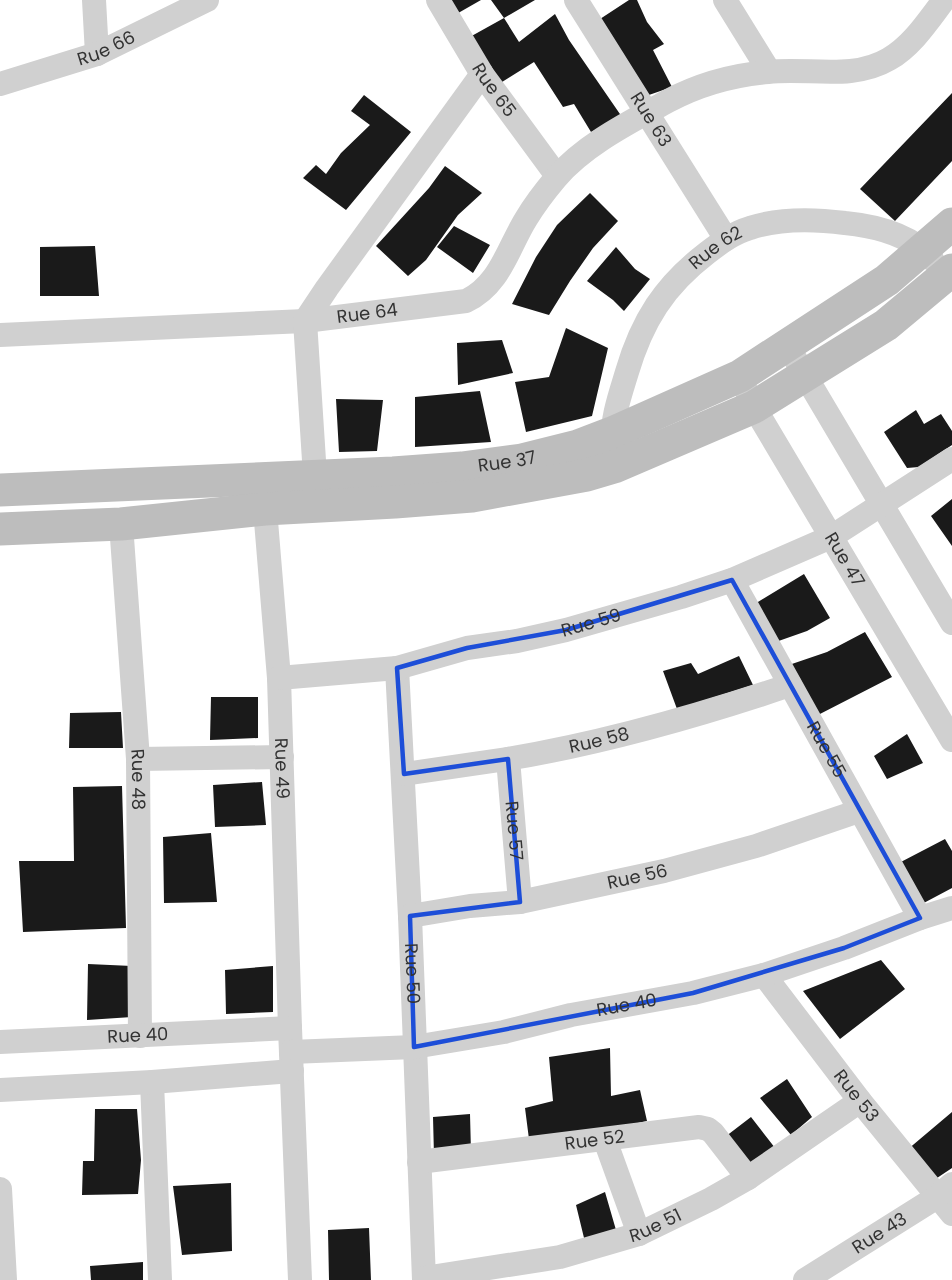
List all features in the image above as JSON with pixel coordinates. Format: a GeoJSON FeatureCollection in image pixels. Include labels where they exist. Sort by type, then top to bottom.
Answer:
{"type":"FeatureCollection","features":[{"type":"Feature","properties":{"kind":"street"},"geometry":{"type":"LineString","coordinates":[[94,0],[97,54]]}},
{"type":"Feature","properties":{"kind":"street","name":"Rue 66"},"geometry":{"type":"LineString","coordinates":[[0,84],[97,54],[207,0]]}},
{"type":"Feature","properties":{"kind":"street","name":"Rue 65"},"geometry":{"type":"LineString","coordinates":[[438,0],[482,74],[557,176]]}},
{"type":"Feature","properties":{"kind":"street","name":"Rue 63"},"geometry":{"type":"LineString","coordinates":[[576,0],[726,238]]}},
{"type":"Feature","properties":{"kind":"street"},"geometry":{"type":"LineString","coordinates":[[725,0],[769,71]]}},
{"type":"Feature","properties":{"kind":"street","name":"Rue 64"},"geometry":{"type":"LineString","coordinates":[[0,335],[305,321],[458,303],[473,298],[494,279],[526,220],[557,176],[595,145],[672,99],[728,78],[769,71],[861,69],[880,64],[906,46],[945,0]]}},
{"type":"Feature","properties":{"kind":"street"},"geometry":{"type":"LineString","coordinates":[[315,476],[305,321],[482,74]]}},
{"type":"Feature","properties":{"kind":"street","name":"Rue 62"},"geometry":{"type":"LineString","coordinates":[[614,467],[612,433],[638,338],[657,303],[674,282],[726,238],[751,227],[774,223],[827,221],[856,224],[903,238],[924,250],[949,272]]}},
{"type":"Feature","properties":{"kind":"street","name":"Rue 37"},"geometry":{"type":"LineString","coordinates":[[0,490],[451,468],[522,460],[578,446],[740,376],[887,280],[952,224]]}},
{"type":"Feature","properties":{"kind":"street","name":"Rue 37"},"geometry":{"type":"LineString","coordinates":[[0,529],[121,524],[265,509],[472,496],[576,478],[614,467],[754,407],[806,377],[886,325],[949,272]]}},
{"type":"Feature","properties":{"kind":"street"},"geometry":{"type":"LineString","coordinates":[[787,345],[952,624]]}},
{"type":"Feature","properties":{"kind":"street","name":"Rue 47"},"geometry":{"type":"LineString","coordinates":[[740,376],[754,407],[952,740]]}},
{"type":"Feature","properties":{"kind":"street","name":"Rue 59"},"geometry":{"type":"LineString","coordinates":[[279,678],[397,668],[467,648],[517,641],[566,630],[681,597],[732,580],[831,537],[952,459]]}},
{"type":"Feature","properties":{"kind":"street","name":"Rue 49"},"geometry":{"type":"LineString","coordinates":[[265,509],[279,678],[300,1280]]}},
{"type":"Feature","properties":{"kind":"street","name":"Rue 48"},"geometry":{"type":"LineString","coordinates":[[121,524],[138,759],[140,1036]]}},
{"type":"Feature","properties":{"kind":"street","name":"Rue 55"},"geometry":{"type":"LineString","coordinates":[[732,580],[920,918]]}},
{"type":"Feature","properties":{"kind":"street","name":"Rue 50"},"geometry":{"type":"LineString","coordinates":[[397,668],[404,774],[424,1279]]}},
{"type":"Feature","properties":{"kind":"street","name":"Rue 58"},"geometry":{"type":"LineString","coordinates":[[404,774],[508,759],[656,726],[722,708],[790,685]]}},
{"type":"Feature","properties":{"kind":"street"},"geometry":{"type":"LineString","coordinates":[[138,759],[282,757]]}},
{"type":"Feature","properties":{"kind":"street","name":"Rue 57"},"geometry":{"type":"LineString","coordinates":[[508,759],[520,902]]}},
{"type":"Feature","properties":{"kind":"street","name":"Rue 56"},"geometry":{"type":"LineString","coordinates":[[410,916],[470,906],[520,902],[664,871],[756,846],[859,811]]}},
{"type":"Feature","properties":{"kind":"street","name":"Rue 40"},"geometry":{"type":"LineString","coordinates":[[0,1042],[140,1036],[291,1050],[414,1047],[504,1032],[571,1015],[693,993],[764,975],[952,908]]}},
{"type":"Feature","properties":{"kind":"street","name":"Rue 53"},"geometry":{"type":"LineString","coordinates":[[764,975],[860,1101],[947,1198]]}},
{"type":"Feature","properties":{"kind":"street","name":"Rue 40"},"geometry":{"type":"LineString","coordinates":[[0,1090],[152,1082],[291,1050]]}},
{"type":"Feature","properties":{"kind":"street"},"geometry":{"type":"LineString","coordinates":[[152,1082],[160,1280]]}},
{"type":"Feature","properties":{"kind":"street","name":"Rue 51"},"geometry":{"type":"LineString","coordinates":[[424,1279],[560,1257],[639,1234],[748,1178],[860,1101]]}},
{"type":"Feature","properties":{"kind":"street","name":"Rue 52"},"geometry":{"type":"LineString","coordinates":[[418,1162],[605,1140],[691,1127],[708,1129],[713,1133],[748,1178]]}},
{"type":"Feature","properties":{"kind":"street"},"geometry":{"type":"LineString","coordinates":[[605,1140],[639,1234]]}},
{"type":"Feature","properties":{"kind":"street"},"geometry":{"type":"LineString","coordinates":[[0,1189],[5,1280]]}},
{"type":"Feature","properties":{"kind":"street","name":"Rue 43"},"geometry":{"type":"LineString","coordinates":[[805,1280],[947,1198]]}},
{"type":"Feature","properties":{"kind":"highlighted area"},"geometry":{"type":"Polygon","coordinates":[[[732,580],[920,918],[844,948],[693,993],[414,1047],[410,916],[520,902],[508,759],[404,774],[397,668],[467,648],[566,630],[732,580]]]}},
{"type":"Feature","properties":{"kind":"building"},"geometry":{"type":"Polygon","coordinates":[[[445,0],[481,0],[453,16],[445,0]]]}},
{"type":"Feature","properties":{"kind":"building"},"geometry":{"type":"Polygon","coordinates":[[[491,0],[535,0],[504,18],[491,0]]]}},
{"type":"Feature","properties":{"kind":"building"},"geometry":{"type":"Polygon","coordinates":[[[629,0],[637,0],[647,22],[664,44],[653,50],[672,87],[646,96],[600,19],[629,0]]]}},
{"type":"Feature","properties":{"kind":"building"},"geometry":{"type":"Polygon","coordinates":[[[555,14],[569,40],[622,117],[591,132],[574,104],[563,107],[534,62],[494,87],[468,38],[504,18],[519,42],[555,14]]]}},
{"type":"Feature","properties":{"kind":"building"},"geometry":{"type":"Polygon","coordinates":[[[952,93],[952,161],[895,221],[860,189],[952,93]]]}},
{"type":"Feature","properties":{"kind":"building"},"geometry":{"type":"Polygon","coordinates":[[[364,95],[411,132],[346,210],[303,178],[316,165],[326,174],[341,153],[370,125],[351,111],[364,95]]]}},
{"type":"Feature","properties":{"kind":"building"},"geometry":{"type":"Polygon","coordinates":[[[445,166],[482,193],[458,215],[426,260],[408,276],[376,246],[429,188],[445,166]]]}},
{"type":"Feature","properties":{"kind":"building"},"geometry":{"type":"Polygon","coordinates":[[[590,193],[618,221],[593,248],[549,315],[512,304],[536,257],[557,225],[590,193]]]}},
{"type":"Feature","properties":{"kind":"building"},"geometry":{"type":"Polygon","coordinates":[[[454,226],[490,245],[473,273],[437,247],[454,226]]]}},
{"type":"Feature","properties":{"kind":"building"},"geometry":{"type":"Polygon","coordinates":[[[95,246],[99,296],[40,296],[40,247],[95,246]]]}},
{"type":"Feature","properties":{"kind":"building"},"geometry":{"type":"Polygon","coordinates":[[[616,247],[635,269],[650,279],[624,311],[587,281],[616,247]]]}},
{"type":"Feature","properties":{"kind":"building"},"geometry":{"type":"Polygon","coordinates":[[[566,328],[608,348],[592,416],[526,432],[515,382],[549,377],[566,328]]]}},
{"type":"Feature","properties":{"kind":"building"},"geometry":{"type":"Polygon","coordinates":[[[502,340],[513,373],[458,385],[457,343],[502,340]]]}},
{"type":"Feature","properties":{"kind":"building"},"geometry":{"type":"Polygon","coordinates":[[[480,391],[491,442],[415,447],[415,397],[480,391]]]}},
{"type":"Feature","properties":{"kind":"building"},"geometry":{"type":"Polygon","coordinates":[[[336,399],[383,400],[377,451],[339,452],[336,399]]]}},
{"type":"Feature","properties":{"kind":"building"},"geometry":{"type":"Polygon","coordinates":[[[916,410],[924,424],[941,414],[952,431],[952,445],[919,467],[907,468],[884,432],[916,410]]]}},
{"type":"Feature","properties":{"kind":"building"},"geometry":{"type":"Polygon","coordinates":[[[952,499],[952,546],[931,516],[952,499]]]}},
{"type":"Feature","properties":{"kind":"building"},"geometry":{"type":"Polygon","coordinates":[[[804,574],[830,618],[807,631],[770,644],[753,605],[804,574]]]}},
{"type":"Feature","properties":{"kind":"building"},"geometry":{"type":"Polygon","coordinates":[[[865,632],[892,677],[816,716],[783,667],[827,652],[865,632]]]}},
{"type":"Feature","properties":{"kind":"building"},"geometry":{"type":"Polygon","coordinates":[[[739,656],[753,685],[677,709],[663,671],[691,663],[698,674],[739,656]]]}},
{"type":"Feature","properties":{"kind":"building"},"geometry":{"type":"Polygon","coordinates":[[[211,697],[258,697],[258,738],[210,740],[211,697]]]}},
{"type":"Feature","properties":{"kind":"building"},"geometry":{"type":"Polygon","coordinates":[[[121,712],[123,748],[69,748],[70,713],[121,712]]]}},
{"type":"Feature","properties":{"kind":"building"},"geometry":{"type":"Polygon","coordinates":[[[907,734],[923,763],[887,779],[874,756],[907,734]]]}},
{"type":"Feature","properties":{"kind":"building"},"geometry":{"type":"Polygon","coordinates":[[[262,782],[266,825],[215,827],[213,785],[262,782]]]}},
{"type":"Feature","properties":{"kind":"building"},"geometry":{"type":"Polygon","coordinates":[[[122,786],[126,928],[23,932],[19,861],[74,861],[73,787],[122,786]]]}},
{"type":"Feature","properties":{"kind":"building"},"geometry":{"type":"Polygon","coordinates":[[[211,833],[217,902],[164,903],[163,837],[211,833]]]}},
{"type":"Feature","properties":{"kind":"building"},"geometry":{"type":"Polygon","coordinates":[[[945,839],[952,851],[952,888],[920,905],[897,864],[945,839]]]}},
{"type":"Feature","properties":{"kind":"building"},"geometry":{"type":"Polygon","coordinates":[[[881,960],[905,989],[840,1039],[803,991],[881,960]]]}},
{"type":"Feature","properties":{"kind":"building"},"geometry":{"type":"Polygon","coordinates":[[[88,964],[132,966],[132,1017],[87,1020],[88,964]]]}},
{"type":"Feature","properties":{"kind":"building"},"geometry":{"type":"Polygon","coordinates":[[[273,966],[273,1012],[226,1014],[225,970],[273,966]]]}},
{"type":"Feature","properties":{"kind":"building"},"geometry":{"type":"Polygon","coordinates":[[[610,1048],[611,1096],[640,1090],[647,1121],[530,1147],[525,1108],[553,1101],[549,1057],[610,1048]]]}},
{"type":"Feature","properties":{"kind":"building"},"geometry":{"type":"Polygon","coordinates":[[[787,1079],[812,1117],[791,1135],[760,1098],[787,1079]]]}},
{"type":"Feature","properties":{"kind":"building"},"geometry":{"type":"Polygon","coordinates":[[[95,1109],[137,1109],[141,1160],[138,1194],[82,1195],[83,1161],[94,1161],[95,1109]]]}},
{"type":"Feature","properties":{"kind":"building"},"geometry":{"type":"Polygon","coordinates":[[[952,1112],[952,1168],[931,1182],[907,1150],[952,1112]]]}},
{"type":"Feature","properties":{"kind":"building"},"geometry":{"type":"Polygon","coordinates":[[[470,1114],[471,1152],[434,1156],[433,1117],[470,1114]]]}},
{"type":"Feature","properties":{"kind":"building"},"geometry":{"type":"Polygon","coordinates":[[[751,1117],[779,1153],[753,1169],[721,1140],[751,1117]]]}},
{"type":"Feature","properties":{"kind":"building"},"geometry":{"type":"Polygon","coordinates":[[[231,1183],[232,1251],[182,1255],[173,1186],[231,1183]]]}},
{"type":"Feature","properties":{"kind":"building"},"geometry":{"type":"Polygon","coordinates":[[[605,1192],[616,1230],[585,1242],[576,1205],[605,1192]]]}},
{"type":"Feature","properties":{"kind":"building"},"geometry":{"type":"Polygon","coordinates":[[[369,1228],[371,1280],[329,1280],[328,1230],[369,1228]]]}},
{"type":"Feature","properties":{"kind":"building"},"geometry":{"type":"Polygon","coordinates":[[[143,1262],[143,1280],[91,1280],[90,1266],[143,1262]]]}}]}
